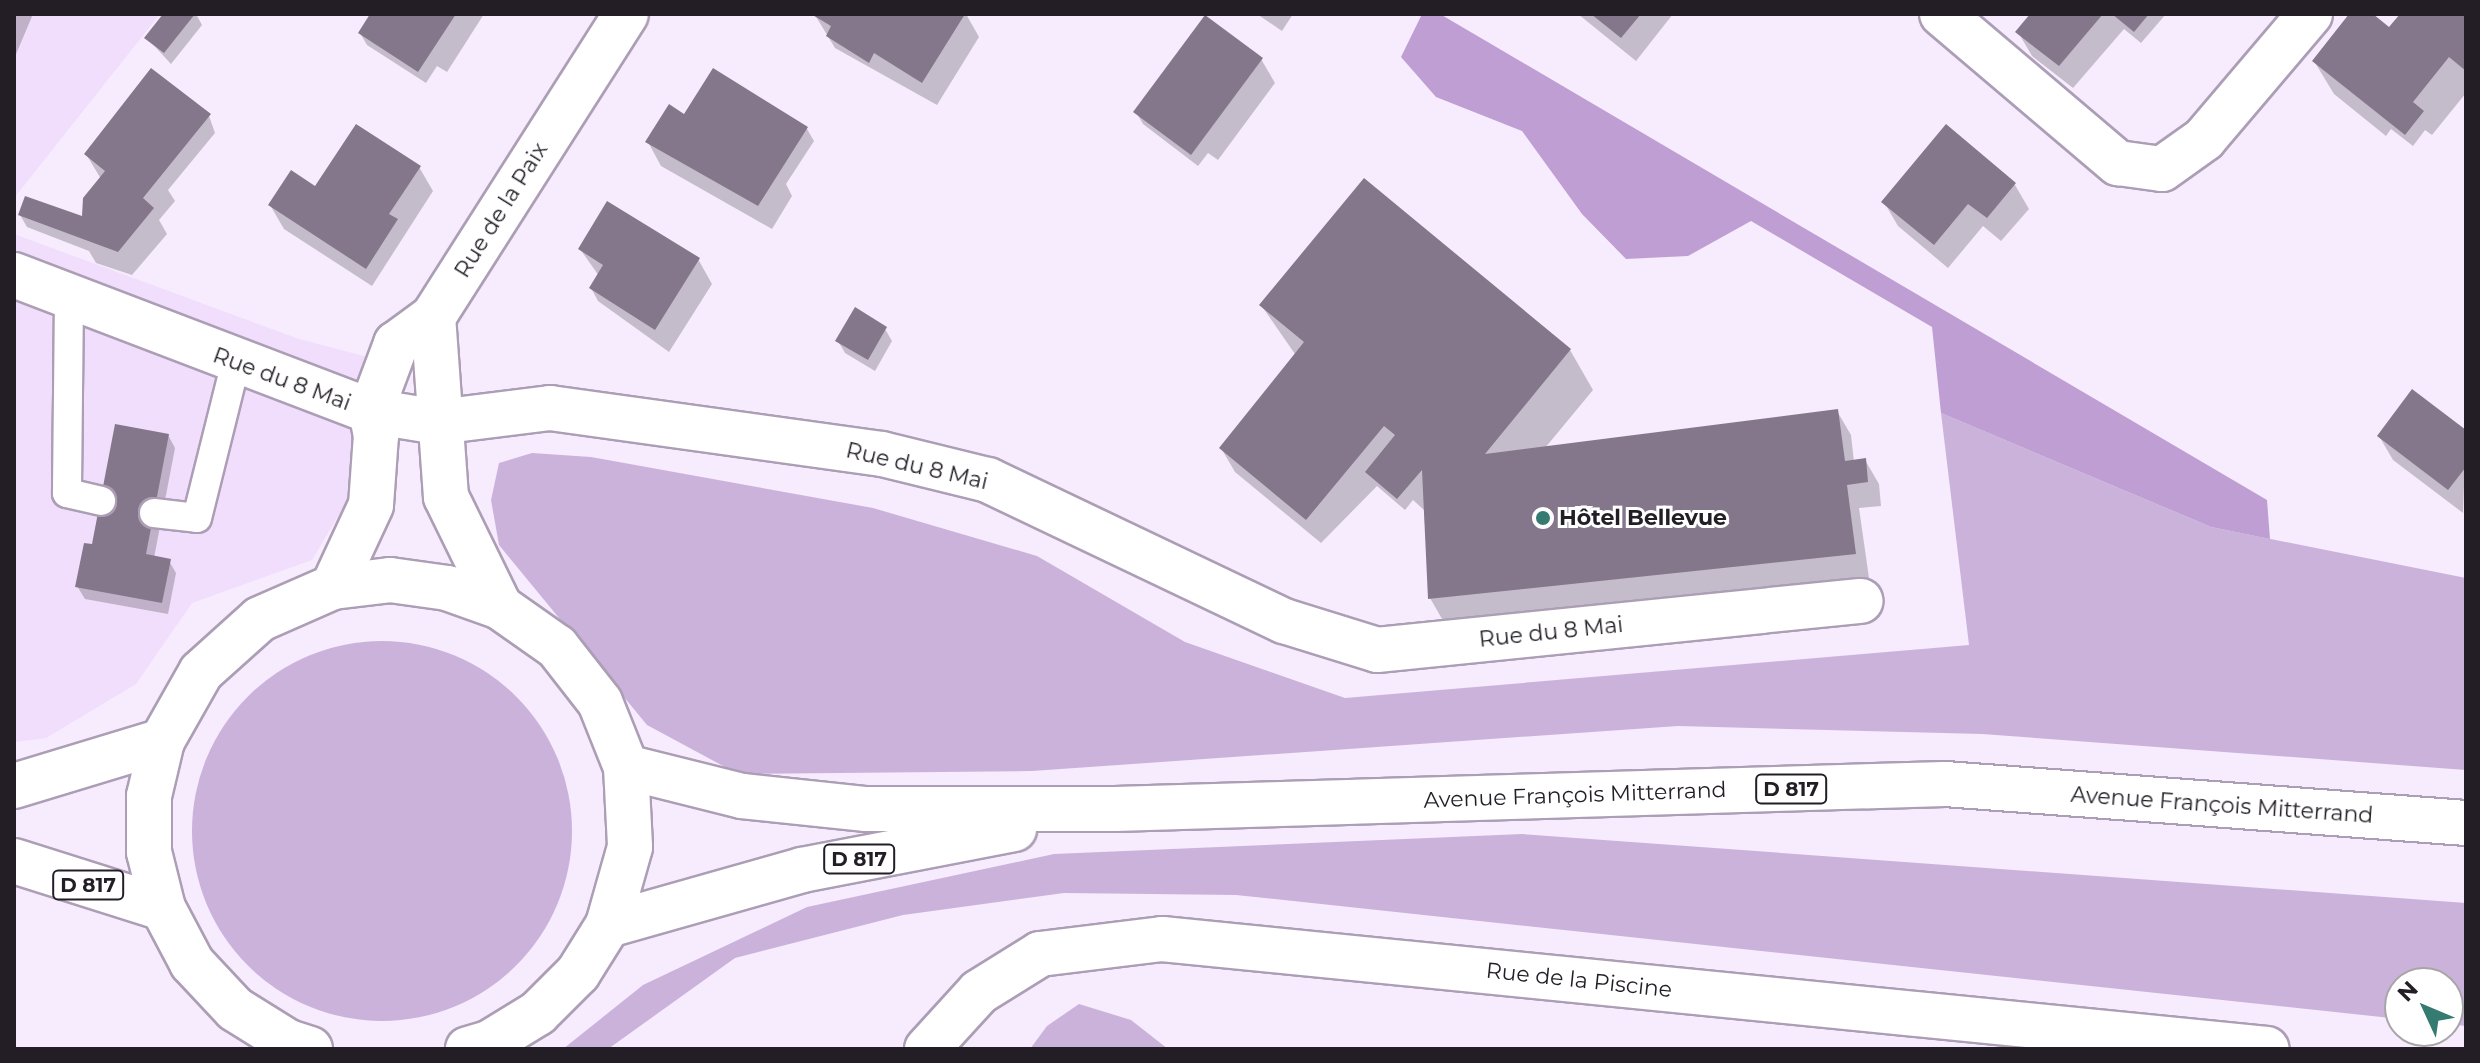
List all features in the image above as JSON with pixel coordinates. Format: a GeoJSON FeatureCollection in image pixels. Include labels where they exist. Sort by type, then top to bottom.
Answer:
{"type":"FeatureCollection","features":[{"type":"Feature","properties":{"kind":"street","name":"Rue de la Paix"},"geometry":{"type":"LineString","coordinates":[[433,317],[626,14]]}},
{"type":"Feature","properties":{"kind":"street"},"geometry":{"type":"LineString","coordinates":[[1942,14],[2118,163],[2162,169],[2204,139],[2310,14]]}},
{"type":"Feature","properties":{"kind":"street","name":"Rue du 8 Mai"},"geometry":{"type":"LineString","coordinates":[[14,275],[371,411],[438,422],[550,408],[897,457],[988,480],[1284,621],[1377,650],[1861,601]]}},
{"type":"Feature","properties":{"kind":"street"},"geometry":{"type":"LineString","coordinates":[[333,587],[371,505],[376,436],[371,411],[396,344],[433,317]]}},
{"type":"Feature","properties":{"kind":"street"},"geometry":{"type":"LineString","coordinates":[[433,317],[438,422],[446,497],[500,607]]}},
{"type":"Feature","properties":{"kind":"street"},"geometry":{"type":"LineString","coordinates":[[298,1047],[224,998],[192,963],[163,908],[149,852],[149,796],[162,741],[201,672],[260,619],[333,587],[390,580],[447,588],[500,607],[557,647],[600,702],[626,767],[630,847],[608,925],[578,973],[548,1003],[481,1047]]}},
{"type":"Feature","properties":{"kind":"street"},"geometry":{"type":"LineString","coordinates":[[14,786],[162,741]]}},
{"type":"Feature","properties":{"kind":"street","name":"Avenue François Mitterrand"},"geometry":{"type":"LineString","coordinates":[[626,767],[742,796],[866,809],[1115,809],[1945,784],[2466,823]]}},
{"type":"Feature","properties":{"kind":"street","name":"Avenue François Mitterrand"},"geometry":{"type":"LineString","coordinates":[[608,925],[802,870],[1115,809]]}},
{"type":"Feature","properties":{"kind":"street","name":"D 817"},"geometry":{"type":"LineString","coordinates":[[14,861],[163,908]]}},
{"type":"Feature","properties":{"kind":"street","name":"Rue de la Piscine"},"geometry":{"type":"LineString","coordinates":[[927,1049],[979,992],[1040,954],[1162,939],[2267,1049]]}},
{"type":"Feature","properties":{"kind":"lane"},"geometry":{"type":"LineString","coordinates":[[69,298],[67,493],[101,501]]}},
{"type":"Feature","properties":{"kind":"lane"},"geometry":{"type":"LineString","coordinates":[[154,513],[197,518],[236,362]]}},
{"type":"Feature","properties":{"kind":"shaded area"},"geometry":{"type":"Polygon","coordinates":[[[14,14],[160,14],[14,198],[14,14]]]}},
{"type":"Feature","properties":{"kind":"shaded area"},"geometry":{"type":"Polygon","coordinates":[[[1422,14],[1440,14],[2267,500],[2270,539],[2211,527],[1941,413],[1932,327],[1751,221],[1688,256],[1626,259],[1582,214],[1522,131],[1436,97],[1401,57],[1422,14]]]}},
{"type":"Feature","properties":{"kind":"shaded area"},"geometry":{"type":"Polygon","coordinates":[[[14,234],[299,339],[390,363],[356,486],[312,560],[192,603],[136,684],[46,738],[14,742],[14,234]]]}},
{"type":"Feature","properties":{"kind":"shaded area"},"geometry":{"type":"Polygon","coordinates":[[[1941,413],[2211,527],[2466,578],[2466,770],[1982,734],[1678,726],[1032,771],[738,774],[647,725],[499,545],[491,500],[499,463],[532,453],[591,457],[873,508],[1037,556],[1185,642],[1345,698],[1969,645],[1941,413]]]}},
{"type":"Feature","properties":{"kind":"shaded area"},"geometry":{"type":"Polygon","coordinates":[[[382,641],[419,645],[455,656],[487,673],[516,697],[540,726],[557,758],[568,794],[572,831],[568,868],[557,904],[540,936],[516,965],[487,989],[455,1006],[419,1017],[382,1021],[345,1017],[309,1006],[277,989],[248,965],[224,936],[207,904],[196,868],[192,831],[196,794],[207,758],[224,726],[248,697],[277,673],[309,656],[345,645],[382,641]]]}},
{"type":"Feature","properties":{"kind":"shaded area"},"geometry":{"type":"Polygon","coordinates":[[[1522,834],[2466,903],[2466,1026],[2464,967],[2384,967],[2384,1017],[1236,895],[1064,893],[903,915],[735,958],[608,1049],[563,1049],[643,985],[807,907],[1054,854],[1522,834]]]}},
{"type":"Feature","properties":{"kind":"shaded area"},"geometry":{"type":"Polygon","coordinates":[[[1079,1004],[1131,1020],[1168,1049],[1030,1049],[1047,1026],[1079,1004]]]}},
{"type":"Feature","properties":{"kind":"building"},"geometry":{"type":"Polygon","coordinates":[[[163,14],[195,14],[164,53],[144,38],[163,14]]]}},
{"type":"Feature","properties":{"kind":"building"},"geometry":{"type":"Polygon","coordinates":[[[370,14],[456,14],[418,72],[358,33],[370,14]]]}},
{"type":"Feature","properties":{"kind":"building"},"geometry":{"type":"Polygon","coordinates":[[[811,14],[965,14],[922,83],[874,53],[869,63],[826,36],[831,26],[811,14]]]}},
{"type":"Feature","properties":{"kind":"building"},"geometry":{"type":"Polygon","coordinates":[[[1591,14],[1641,14],[1621,38],[1591,14]]]}},
{"type":"Feature","properties":{"kind":"building"},"geometry":{"type":"Polygon","coordinates":[[[2030,14],[2103,14],[2059,66],[2015,32],[2030,14]]]}},
{"type":"Feature","properties":{"kind":"building"},"geometry":{"type":"Polygon","coordinates":[[[2112,14],[2149,14],[2134,32],[2112,14]]]}},
{"type":"Feature","properties":{"kind":"building"},"geometry":{"type":"Polygon","coordinates":[[[2349,14],[2373,14],[2389,27],[2400,14],[2466,14],[2466,71],[2449,57],[2413,102],[2424,111],[2405,135],[2312,61],[2349,14]]]}},
{"type":"Feature","properties":{"kind":"building"},"geometry":{"type":"Polygon","coordinates":[[[1205,15],[1263,58],[1191,155],[1133,112],[1205,15]]]}},
{"type":"Feature","properties":{"kind":"building"},"geometry":{"type":"Polygon","coordinates":[[[151,68],[211,114],[143,198],[154,208],[118,252],[18,215],[25,196],[82,216],[83,198],[105,171],[84,154],[151,68]]]}},
{"type":"Feature","properties":{"kind":"building"},"geometry":{"type":"Polygon","coordinates":[[[713,68],[808,127],[758,206],[645,142],[669,104],[684,114],[713,68]]]}},
{"type":"Feature","properties":{"kind":"building"},"geometry":{"type":"Polygon","coordinates":[[[356,124],[421,166],[389,214],[398,219],[366,269],[268,205],[291,170],[315,186],[356,124]]]}},
{"type":"Feature","properties":{"kind":"building"},"geometry":{"type":"Polygon","coordinates":[[[1946,124],[2016,183],[1987,218],[1968,204],[1934,245],[1881,202],[1946,124]]]}},
{"type":"Feature","properties":{"kind":"building"},"geometry":{"type":"Polygon","coordinates":[[[1364,178],[1571,349],[1485,454],[1838,409],[1845,461],[1866,458],[1868,482],[1847,485],[1856,554],[1428,599],[1422,470],[1397,499],[1365,472],[1395,435],[1384,426],[1306,520],[1219,448],[1304,342],[1259,305],[1364,178]]]}},
{"type":"Feature","properties":{"kind":"building"},"geometry":{"type":"Polygon","coordinates":[[[607,201],[700,258],[655,330],[589,288],[603,265],[578,249],[607,201]]]}},
{"type":"Feature","properties":{"kind":"building"},"geometry":{"type":"Polygon","coordinates":[[[855,307],[887,327],[868,360],[835,341],[855,307]]]}},
{"type":"Feature","properties":{"kind":"building"},"geometry":{"type":"Polygon","coordinates":[[[2412,389],[2466,430],[2466,467],[2448,490],[2377,436],[2412,389]]]}},
{"type":"Feature","properties":{"kind":"building"},"geometry":{"type":"Polygon","coordinates":[[[115,424],[169,434],[146,554],[171,559],[162,603],[75,587],[84,543],[92,544],[115,424]]]}},
{"type":"Feature","properties":{"kind":"place","name":"Hôtel Bellevue"},"geometry":{"type":"Point","coordinates":[1543,518]}}]}
